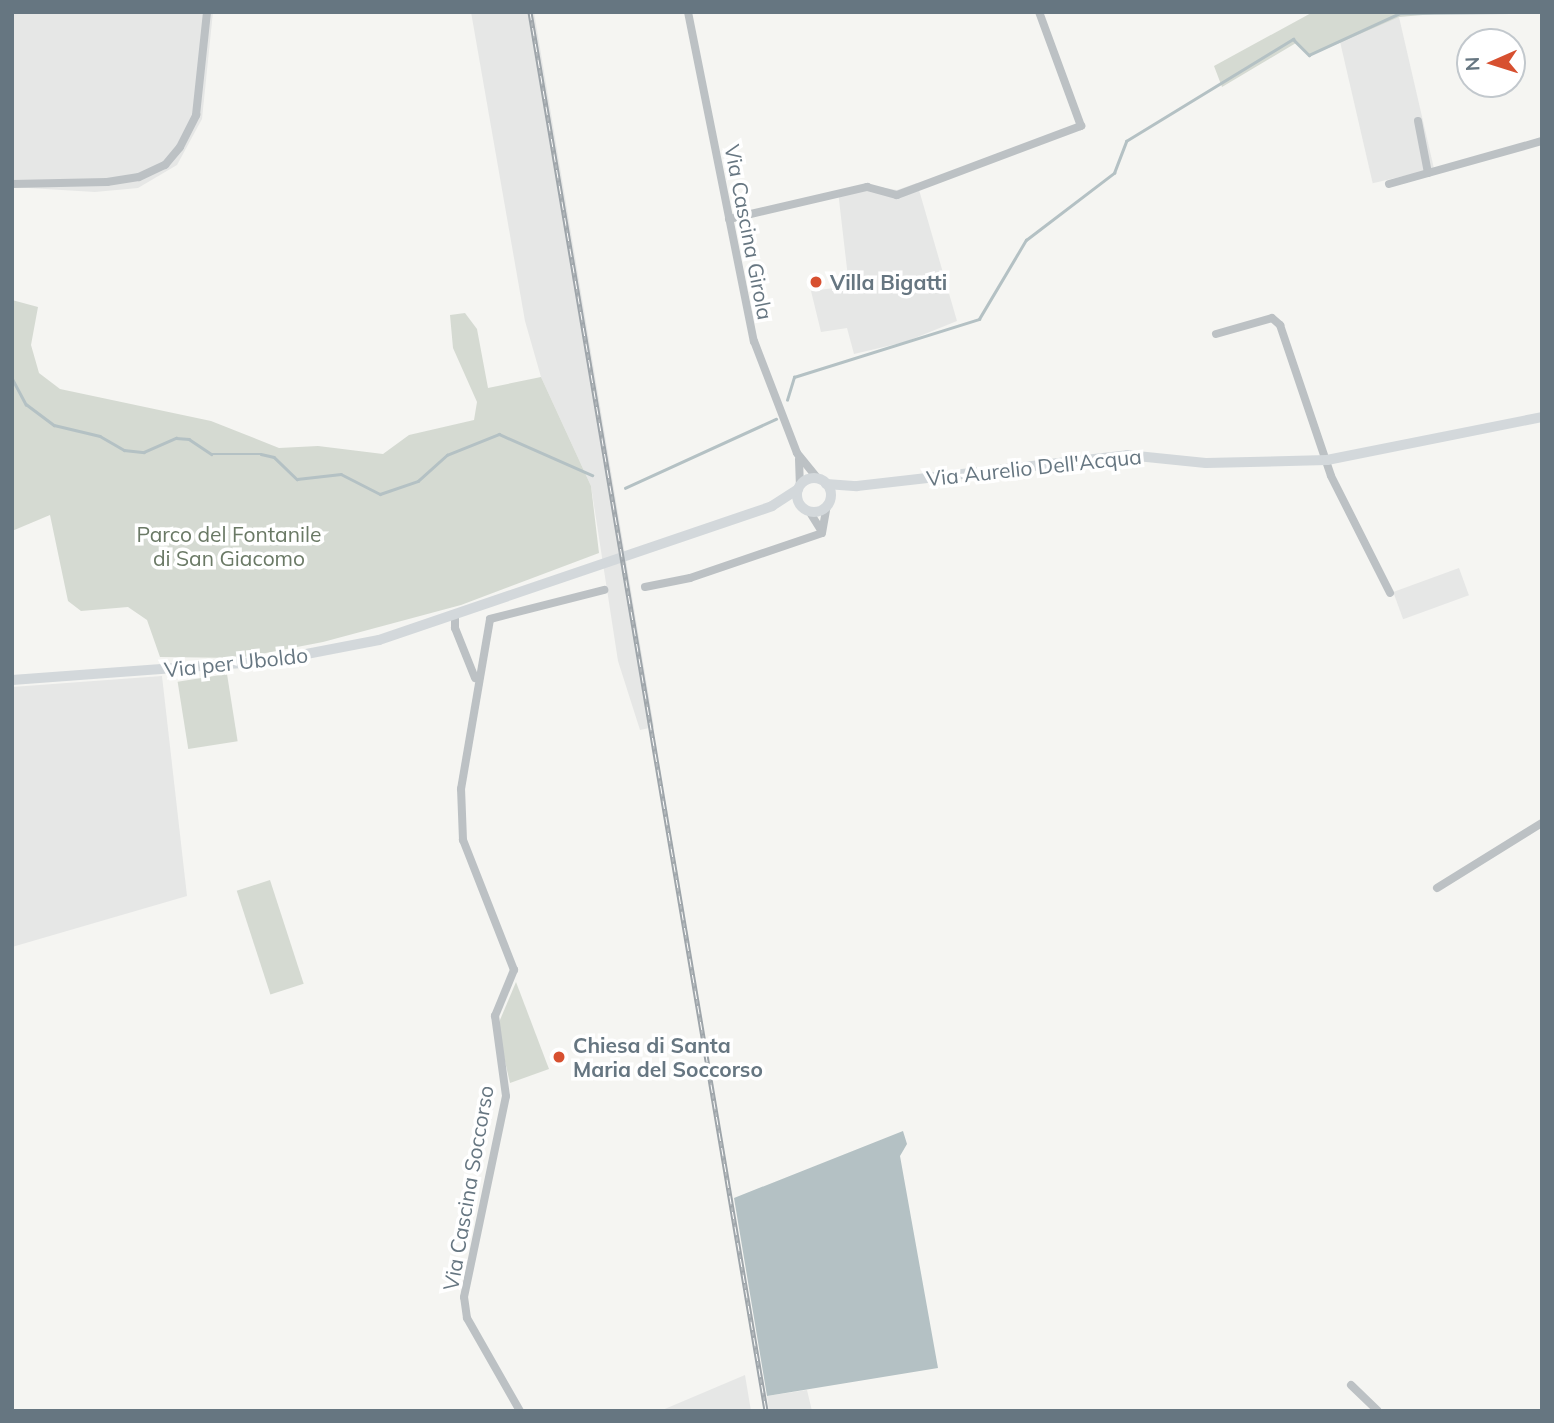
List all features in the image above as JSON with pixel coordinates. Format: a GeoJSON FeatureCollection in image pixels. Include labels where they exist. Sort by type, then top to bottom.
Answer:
{"type":"FeatureCollection","features":[{"type":"Feature","properties":{"kind":"street"},"geometry":{"type":"LineString","coordinates":[[12,184],[107,183],[139,177],[165,165],[180,147],[196,115],[207,12]]}},
{"type":"Feature","properties":{"kind":"street","name":"Via Cascina Girola"},"geometry":{"type":"LineString","coordinates":[[688,12],[754,341],[797,453],[799,487]]}},
{"type":"Feature","properties":{"kind":"street"},"geometry":{"type":"LineString","coordinates":[[729,219],[867,187],[897,195],[1080,126],[1039,12]]}},
{"type":"Feature","properties":{"kind":"street"},"geometry":{"type":"LineString","coordinates":[[1418,121],[1428,173]]}},
{"type":"Feature","properties":{"kind":"street"},"geometry":{"type":"LineString","coordinates":[[1389,184],[1542,141]]}},
{"type":"Feature","properties":{"kind":"street"},"geometry":{"type":"LineString","coordinates":[[1216,334],[1267,318],[1277,320],[1338,493],[1390,593]]}},
{"type":"Feature","properties":{"kind":"street","name":"Via Aurelio Dell'Acqua"},"geometry":{"type":"LineString","coordinates":[[822,481],[857,486],[1105,456],[1154,454],[1206,463],[1327,460],[1542,417]]}},
{"type":"Feature","properties":{"kind":"street","name":"Via Cascina Girola"},"geometry":{"type":"LineString","coordinates":[[797,453],[822,481]]}},
{"type":"Feature","properties":{"kind":"street"},"geometry":{"type":"LineString","coordinates":[[455,615],[772,506],[799,487],[822,481],[828,502],[822,533]]}},
{"type":"Feature","properties":{"kind":"street","name":"Via Aurelio Dell'Acqua"},"geometry":{"type":"LineString","coordinates":[[807,510],[857,486]]}},
{"type":"Feature","properties":{"kind":"street"},"geometry":{"type":"LineString","coordinates":[[799,487],[799,502],[822,533]]}},
{"type":"Feature","properties":{"kind":"street"},"geometry":{"type":"LineString","coordinates":[[772,506],[807,510]]}},
{"type":"Feature","properties":{"kind":"street"},"geometry":{"type":"LineString","coordinates":[[645,587],[690,578],[822,533]]}},
{"type":"Feature","properties":{"kind":"street","name":"Via Cascina Soccorso"},"geometry":{"type":"LineString","coordinates":[[520,1411],[467,1318],[464,1297],[506,1096],[495,1016],[514,970],[468,857],[459,810],[477,681],[490,619],[604,590]]}},
{"type":"Feature","properties":{"kind":"street","name":"Via Cascina Soccorso"},"geometry":{"type":"LineString","coordinates":[[455,615],[454,628],[460,635],[477,681]]}},
{"type":"Feature","properties":{"kind":"street","name":"Via per Uboldo"},"geometry":{"type":"LineString","coordinates":[[12,680],[270,662],[366,643],[455,615]]}},
{"type":"Feature","properties":{"kind":"street"},"geometry":{"type":"LineString","coordinates":[[1437,888],[1542,823]]}},
{"type":"Feature","properties":{"kind":"street"},"geometry":{"type":"LineString","coordinates":[[1351,1385],[1378,1411]]}},
{"type":"Feature","properties":{"kind":"shaded area"},"geometry":{"type":"Polygon","coordinates":[[[12,12],[213,12],[202,119],[177,165],[138,188],[95,192],[12,187],[12,12]]]}},
{"type":"Feature","properties":{"kind":"shaded area"},"geometry":{"type":"Polygon","coordinates":[[[471,12],[534,12],[654,727],[640,730],[618,661],[591,486],[541,377],[525,321],[471,12]]]}},
{"type":"Feature","properties":{"kind":"shaded area"},"geometry":{"type":"Polygon","coordinates":[[[1399,17],[1434,169],[1373,183],[1338,31],[1399,17]]]}},
{"type":"Feature","properties":{"kind":"shaded area"},"geometry":{"type":"Polygon","coordinates":[[[917,183],[957,321],[905,342],[854,354],[847,328],[821,332],[811,291],[849,286],[838,191],[867,185],[897,190],[917,183]]]}},
{"type":"Feature","properties":{"kind":"shaded area"},"geometry":{"type":"Polygon","coordinates":[[[1459,568],[1469,595],[1403,619],[1393,592],[1459,568]]]}},
{"type":"Feature","properties":{"kind":"shaded area"},"geometry":{"type":"Polygon","coordinates":[[[162,676],[187,896],[12,947],[12,687],[162,676]]]}},
{"type":"Feature","properties":{"kind":"shaded area"},"geometry":{"type":"Polygon","coordinates":[[[903,1131],[907,1144],[900,1156],[938,1368],[767,1396],[734,1198],[903,1131]]]}},
{"type":"Feature","properties":{"kind":"shaded area"},"geometry":{"type":"Polygon","coordinates":[[[745,1375],[751,1411],[660,1411],[745,1375]]]}},
{"type":"Feature","properties":{"kind":"shaded area"},"geometry":{"type":"Polygon","coordinates":[[[807,1390],[812,1411],[769,1411],[767,1396],[807,1390]]]}},
{"type":"Feature","properties":{"kind":"green space"},"geometry":{"type":"Polygon","coordinates":[[[1313,12],[1458,12],[1399,17],[1309,56],[1296,43],[1222,87],[1214,66],[1313,12]]]}},
{"type":"Feature","properties":{"kind":"green space","name":"Parco del Fontanile di San Giacomo"},"geometry":{"type":"Polygon","coordinates":[[[12,300],[38,307],[31,345],[39,373],[60,389],[211,421],[279,448],[318,446],[383,454],[409,435],[474,420],[477,402],[453,348],[450,315],[465,313],[477,329],[488,388],[541,377],[591,486],[599,553],[461,605],[323,642],[239,658],[160,657],[147,620],[128,607],[81,611],[68,601],[50,515],[12,531],[12,300]]]}},
{"type":"Feature","properties":{"kind":"green space"},"geometry":{"type":"Polygon","coordinates":[[[227,674],[238,741],[188,749],[178,682],[227,674]]]}},
{"type":"Feature","properties":{"kind":"green space"},"geometry":{"type":"Polygon","coordinates":[[[270,880],[304,984],[270,994],[237,891],[270,880]]]}},
{"type":"Feature","properties":{"kind":"green space"},"geometry":{"type":"Polygon","coordinates":[[[516,982],[549,1069],[510,1083],[497,1027],[516,982]]]}},
{"type":"Feature","properties":{"kind":"waterway"},"geometry":{"type":"LineString","coordinates":[[787,400],[794,377],[979,319],[1026,240],[1114,173],[1126,141],[1293,39],[1309,55],[1400,13],[1510,12]]}},
{"type":"Feature","properties":{"kind":"waterway"},"geometry":{"type":"LineString","coordinates":[[12,378],[26,404],[54,425],[100,436],[124,450],[144,452],[176,438],[189,439],[211,454],[261,454],[274,457],[297,479],[341,474],[380,494],[418,481],[447,455],[499,434],[592,475]]}},
{"type":"Feature","properties":{"kind":"waterway"},"geometry":{"type":"LineString","coordinates":[[625,488],[776,419]]}},
{"type":"Feature","properties":{"kind":"railway"},"geometry":{"type":"LineString","coordinates":[[530,12],[766,1411]]}},
{"type":"Feature","properties":{"kind":"place","name":"Villa Bigatti"},"geometry":{"type":"Point","coordinates":[816,282]}},
{"type":"Feature","properties":{"kind":"place","name":"Chiesa di Santa Maria del Soccorso"},"geometry":{"type":"Point","coordinates":[559,1057]}}]}
